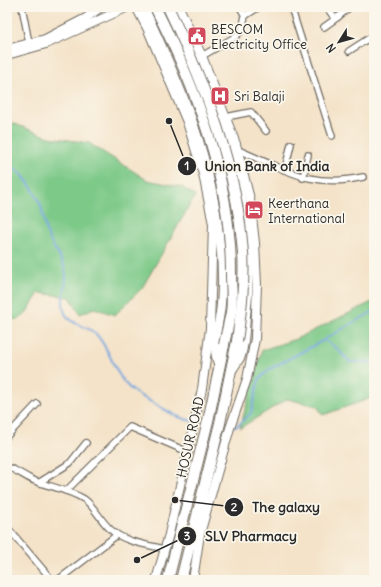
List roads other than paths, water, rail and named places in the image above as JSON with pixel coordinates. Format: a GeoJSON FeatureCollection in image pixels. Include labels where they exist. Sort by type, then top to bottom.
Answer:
{"type":"FeatureCollection","features":[{"type":"Feature","properties":{"kind":"highway","name":"HOSUR ROAD"},"geometry":{"type":"LineString","coordinates":[[155,7],[172,39],[203,118],[218,167],[224,198],[230,245],[231,289],[231,311],[208,421],[168,580]]}},
{"type":"Feature","properties":{"kind":"highway","name":"HOSUR ROAD"},"geometry":{"type":"LineString","coordinates":[[168,7],[210,103],[229,165],[235,195],[243,254],[243,291],[237,341],[220,423],[180,580]]}},
{"type":"Feature","properties":{"kind":"street"},"geometry":{"type":"LineString","coordinates":[[22,7],[29,43]]}},
{"type":"Feature","properties":{"kind":"street"},"geometry":{"type":"LineString","coordinates":[[7,49],[46,39],[86,18],[101,7]]}},
{"type":"Feature","properties":{"kind":"street"},"geometry":{"type":"LineString","coordinates":[[7,55],[46,44],[128,7]]}},
{"type":"Feature","properties":{"kind":"street"},"geometry":{"type":"LineString","coordinates":[[136,7],[148,30],[187,122],[210,204],[213,224],[210,328],[202,389],[165,549],[156,580]]}},
{"type":"Feature","properties":{"kind":"street"},"geometry":{"type":"LineString","coordinates":[[144,7],[183,92],[196,127],[209,170],[218,217],[222,281],[221,303],[215,350],[219,370]]}},
{"type":"Feature","properties":{"kind":"street"},"geometry":{"type":"LineString","coordinates":[[174,7],[238,150],[243,183],[249,248],[248,300],[241,355],[231,372]]}},
{"type":"Feature","properties":{"kind":"street"},"geometry":{"type":"LineString","coordinates":[[180,7],[202,56],[223,117],[243,183],[256,243],[257,285],[255,339],[247,379],[228,433],[200,534],[193,580]]}},
{"type":"Feature","properties":{"kind":"street"},"geometry":{"type":"LineString","coordinates":[[202,56],[235,37],[242,30],[245,16],[240,7]]}},
{"type":"Feature","properties":{"kind":"street"},"geometry":{"type":"LineString","coordinates":[[245,16],[259,7]]}},
{"type":"Feature","properties":{"kind":"street"},"geometry":{"type":"LineString","coordinates":[[291,7],[332,136]]}},
{"type":"Feature","properties":{"kind":"street"},"geometry":{"type":"LineString","coordinates":[[326,7],[334,17],[338,17]]}},
{"type":"Feature","properties":{"kind":"street"},"geometry":{"type":"LineString","coordinates":[[324,27],[350,7]]}},
{"type":"Feature","properties":{"kind":"street"},"geometry":{"type":"LineString","coordinates":[[349,51],[374,35]]}},
{"type":"Feature","properties":{"kind":"street"},"geometry":{"type":"LineString","coordinates":[[196,127],[223,117],[251,112],[266,131]]}},
{"type":"Feature","properties":{"kind":"street"},"geometry":{"type":"LineString","coordinates":[[285,170],[291,144]]}},
{"type":"Feature","properties":{"kind":"street"},"geometry":{"type":"LineString","coordinates":[[238,150],[304,178],[330,182],[363,177]]}},
{"type":"Feature","properties":{"kind":"street"},"geometry":{"type":"LineString","coordinates":[[304,178],[308,155]]}},
{"type":"Feature","properties":{"kind":"street"},"geometry":{"type":"LineString","coordinates":[[7,436],[37,404]]}},
{"type":"Feature","properties":{"kind":"street"},"geometry":{"type":"LineString","coordinates":[[66,491],[130,427],[188,452]]}},
{"type":"Feature","properties":{"kind":"street"},"geometry":{"type":"LineString","coordinates":[[40,482],[70,464],[86,443]]}},
{"type":"Feature","properties":{"kind":"street"},"geometry":{"type":"LineString","coordinates":[[7,467],[40,482],[66,491],[89,503],[110,529],[117,535],[148,546],[165,549]]}},
{"type":"Feature","properties":{"kind":"street"},"geometry":{"type":"LineString","coordinates":[[7,527],[52,580]]}},
{"type":"Feature","properties":{"kind":"street"},"geometry":{"type":"LineString","coordinates":[[58,580],[117,535]]}},
{"type":"Feature","properties":{"kind":"waterway"},"geometry":{"type":"LineString","coordinates":[[7,165],[23,176],[28,182],[41,206],[50,241],[64,266],[66,282],[63,306],[66,315],[72,321],[93,331],[96,334],[104,344],[120,376],[132,390],[174,415],[193,421]]}},
{"type":"Feature","properties":{"kind":"waterway"},"geometry":{"type":"LineString","coordinates":[[325,339],[374,311]]}},
{"type":"Feature","properties":{"kind":"waterway"},"geometry":{"type":"LineString","coordinates":[[233,426],[237,426],[251,413],[259,379],[270,369],[324,340],[335,347],[350,362],[374,362]]}},
{"type":"Feature","properties":{"kind":"place","name":"BESCOM Electricity Office"},"geometry":{"type":"Point","coordinates":[197,36]}},
{"type":"Feature","properties":{"kind":"place","name":"Sri Balaji"},"geometry":{"type":"Point","coordinates":[220,96]}},
{"type":"Feature","properties":{"kind":"place","name":"Union Bank of India"},"geometry":{"type":"Point","coordinates":[169,121]}},
{"type":"Feature","properties":{"kind":"place","name":"Keerthana International"},"geometry":{"type":"Point","coordinates":[254,210]}},
{"type":"Feature","properties":{"kind":"place","name":"The galaxy"},"geometry":{"type":"Point","coordinates":[175,500]}},
{"type":"Feature","properties":{"kind":"place","name":"SLV Pharmacy"},"geometry":{"type":"Point","coordinates":[137,560]}}]}
